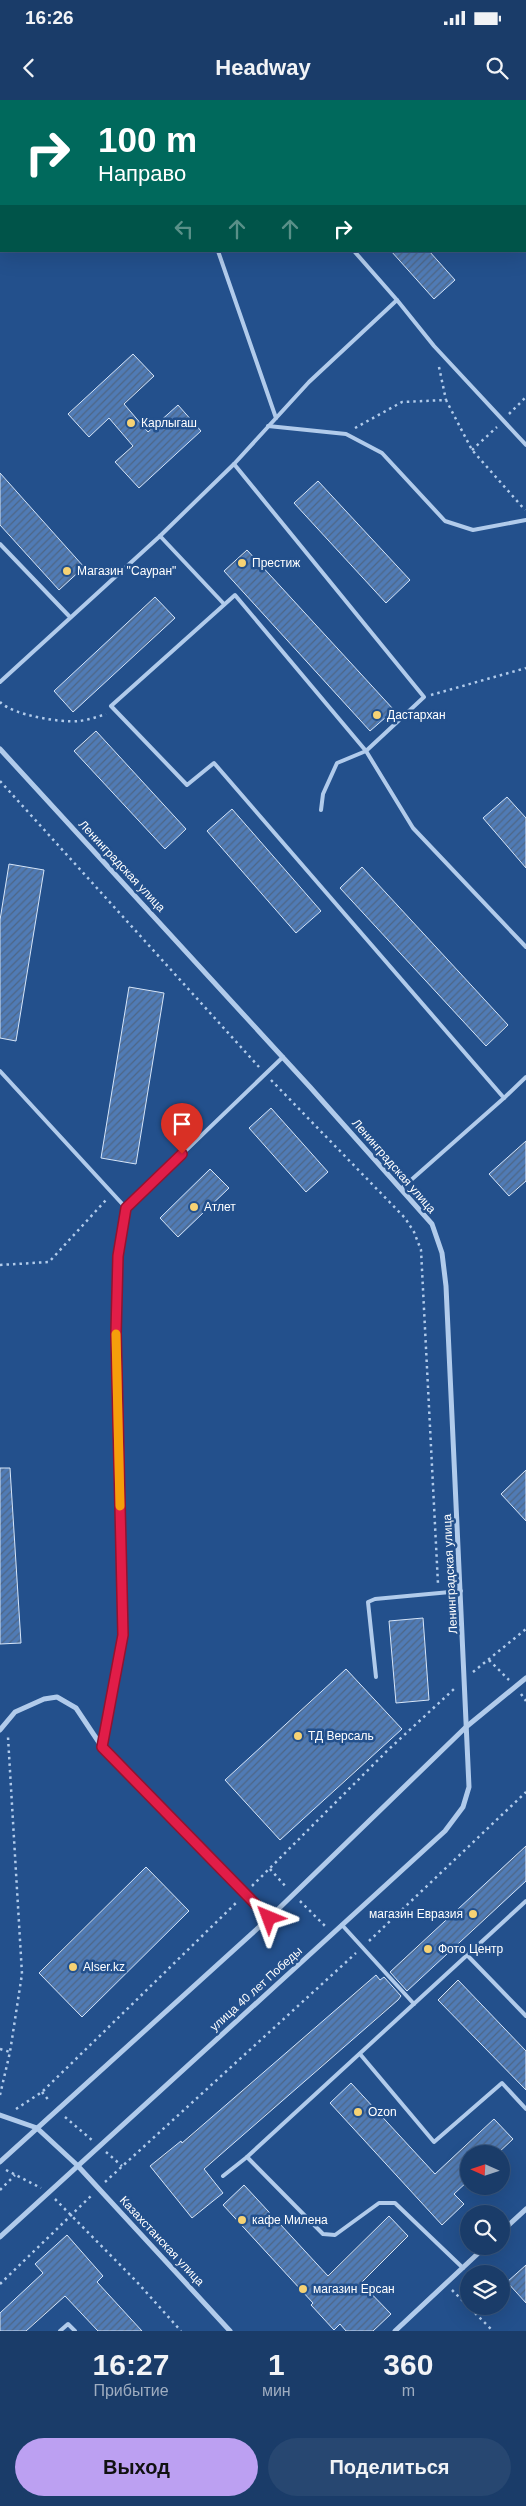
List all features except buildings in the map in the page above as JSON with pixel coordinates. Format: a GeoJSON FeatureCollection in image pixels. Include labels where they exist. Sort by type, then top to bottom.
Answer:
{"type":"FeatureCollection","features":[{"type":"Feature","properties":{"kind":"street","name":"Ленинградская улица"},"geometry":{"type":"LineString","coordinates":[[0,749],[283,1057],[402,1188],[432,1224],[442,1253],[449,1337],[466,1728]]}},
{"type":"Feature","properties":{"kind":"street"},"geometry":{"type":"LineString","coordinates":[[0,2162],[269,1918],[466,1728],[526,1678]]}},
{"type":"Feature","properties":{"kind":"street"},"geometry":{"type":"LineString","coordinates":[[0,1730],[15,1712],[44,1699],[57,1697],[76,1708],[102,1747],[269,1918]]}},
{"type":"Feature","properties":{"kind":"street","name":"улица 40 лет Победы"},"geometry":{"type":"LineString","coordinates":[[0,2236],[445,1831],[463,1807],[469,1787],[466,1728]]}},
{"type":"Feature","properties":{"kind":"street"},"geometry":{"type":"LineString","coordinates":[[3,2116],[37,2128]]}},
{"type":"Feature","properties":{"kind":"street","name":"Казахстанская улица"},"geometry":{"type":"LineString","coordinates":[[37,2128],[99,2188],[230,2331]]}},
{"type":"Feature","properties":{"kind":"street"},"geometry":{"type":"LineString","coordinates":[[510,2224],[526,2210]]}},
{"type":"Feature","properties":{"kind":"street"},"geometry":{"type":"LineString","coordinates":[[466,2265],[477,2255]]}},
{"type":"Feature","properties":{"kind":"street"},"geometry":{"type":"LineString","coordinates":[[395,2331],[460,2271]]}},
{"type":"Feature","properties":{"kind":"lane"},"geometry":{"type":"LineString","coordinates":[[218,252],[276,418]]}},
{"type":"Feature","properties":{"kind":"lane"},"geometry":{"type":"LineString","coordinates":[[355,252],[438,349],[526,445]]}},
{"type":"Feature","properties":{"kind":"lane"},"geometry":{"type":"LineString","coordinates":[[0,682],[69,616],[160,536],[234,464],[309,382],[397,300]]}},
{"type":"Feature","properties":{"kind":"lane"},"geometry":{"type":"LineString","coordinates":[[268,426],[346,434],[382,453],[445,521],[473,530],[526,520]]}},
{"type":"Feature","properties":{"kind":"lane"},"geometry":{"type":"LineString","coordinates":[[234,464],[424,697],[366,751],[337,764],[323,794],[321,810]]}},
{"type":"Feature","properties":{"kind":"lane"},"geometry":{"type":"LineString","coordinates":[[160,536],[224,604]]}},
{"type":"Feature","properties":{"kind":"lane"},"geometry":{"type":"LineString","coordinates":[[0,544],[69,616]]}},
{"type":"Feature","properties":{"kind":"lane"},"geometry":{"type":"LineString","coordinates":[[504,1098],[214,763],[187,785],[111,706],[235,596],[366,751],[413,828],[526,947]]}},
{"type":"Feature","properties":{"kind":"lane"},"geometry":{"type":"LineString","coordinates":[[102,1747],[123,1635],[116,1333],[118,1256],[126,1208],[283,1057]]}},
{"type":"Feature","properties":{"kind":"lane"},"geometry":{"type":"LineString","coordinates":[[0,1071],[126,1208]]}},
{"type":"Feature","properties":{"kind":"lane"},"geometry":{"type":"LineString","coordinates":[[402,1188],[526,1077]]}},
{"type":"Feature","properties":{"kind":"lane"},"geometry":{"type":"LineString","coordinates":[[376,1677],[368,1602],[375,1598],[461,1591]]}},
{"type":"Feature","properties":{"kind":"lane"},"geometry":{"type":"LineString","coordinates":[[223,2176],[247,2157],[526,1901]]}},
{"type":"Feature","properties":{"kind":"lane"},"geometry":{"type":"LineString","coordinates":[[342,1925],[414,2004]]}},
{"type":"Feature","properties":{"kind":"lane"},"geometry":{"type":"LineString","coordinates":[[467,1955],[526,2016]]}},
{"type":"Feature","properties":{"kind":"lane"},"geometry":{"type":"LineString","coordinates":[[360,2054],[434,2142],[502,2083],[526,2109]]}},
{"type":"Feature","properties":{"kind":"lane"},"geometry":{"type":"LineString","coordinates":[[247,2157],[323,2234],[334,2235],[379,2204],[395,2203],[460,2265]]}},
{"type":"Feature","properties":{"kind":"lane"},"geometry":{"type":"LineString","coordinates":[[60,2331],[68,2324],[75,2331]]}},
{"type":"Feature","properties":{"kind":"path"},"geometry":{"type":"LineString","coordinates":[[438,349],[440,373],[446,400],[472,450],[526,511]]}},
{"type":"Feature","properties":{"kind":"path"},"geometry":{"type":"LineString","coordinates":[[346,434],[402,402],[446,400]]}},
{"type":"Feature","properties":{"kind":"path"},"geometry":{"type":"LineString","coordinates":[[424,697],[526,668]]}},
{"type":"Feature","properties":{"kind":"path"},"geometry":{"type":"LineString","coordinates":[[0,702],[6,708],[27,715],[78,721],[117,712]]}},
{"type":"Feature","properties":{"kind":"path"},"geometry":{"type":"LineString","coordinates":[[0,781],[265,1074],[405,1218],[414,1232],[421,1250],[438,1593]]}},
{"type":"Feature","properties":{"kind":"path"},"geometry":{"type":"LineString","coordinates":[[0,1265],[49,1262],[112,1193]]}},
{"type":"Feature","properties":{"kind":"path"},"geometry":{"type":"LineString","coordinates":[[3,2116],[42,2092],[245,1894],[388,1750],[465,1678],[526,1629]]}},
{"type":"Feature","properties":{"kind":"path"},"geometry":{"type":"LineString","coordinates":[[0,2095],[10,2052],[22,1974],[8,1721]]}},
{"type":"Feature","properties":{"kind":"path"},"geometry":{"type":"LineString","coordinates":[[0,2284],[122,2166],[362,1947],[526,1792]]}},
{"type":"Feature","properties":{"kind":"path"},"geometry":{"type":"LineString","coordinates":[[0,2049],[10,2052]]}},
{"type":"Feature","properties":{"kind":"path"},"geometry":{"type":"LineString","coordinates":[[42,2092],[57,2110],[122,2166]]}},
{"type":"Feature","properties":{"kind":"path"},"geometry":{"type":"LineString","coordinates":[[0,2167],[48,2192],[180,2331]]}},
{"type":"Feature","properties":{"kind":"path"},"geometry":{"type":"LineString","coordinates":[[0,2190],[16,2175]]}},
{"type":"Feature","properties":{"kind":"path"},"geometry":{"type":"LineString","coordinates":[[446,2284],[493,2331]]}},
{"type":"Feature","properties":{"kind":"slow traffic"},"geometry":{"type":"LineString","coordinates":[[116,1334],[120,1506]]}},
{"type":"Feature","properties":{"kind":"place","name":"Карлыгаш"},"geometry":{"type":"Point","coordinates":[131,423]}},
{"type":"Feature","properties":{"kind":"place","name":"Престиж"},"geometry":{"type":"Point","coordinates":[242,563]}},
{"type":"Feature","properties":{"kind":"place","name":"Магазин \"Сауран\""},"geometry":{"type":"Point","coordinates":[67,571]}},
{"type":"Feature","properties":{"kind":"place","name":"Дастархан"},"geometry":{"type":"Point","coordinates":[377,715]}},
{"type":"Feature","properties":{"kind":"place","name":"Атлет"},"geometry":{"type":"Point","coordinates":[194,1207]}},
{"type":"Feature","properties":{"kind":"place","name":"ТД Версаль"},"geometry":{"type":"Point","coordinates":[298,1736]}},
{"type":"Feature","properties":{"kind":"place","name":"магазин Евразия"},"geometry":{"type":"Point","coordinates":[473,1914]}},
{"type":"Feature","properties":{"kind":"place","name":"Фото Центр"},"geometry":{"type":"Point","coordinates":[428,1949]}},
{"type":"Feature","properties":{"kind":"place","name":"Alser.kz"},"geometry":{"type":"Point","coordinates":[73,1967]}},
{"type":"Feature","properties":{"kind":"place","name":"Ozon"},"geometry":{"type":"Point","coordinates":[358,2112]}},
{"type":"Feature","properties":{"kind":"place","name":"кафе Милена"},"geometry":{"type":"Point","coordinates":[242,2220]}},
{"type":"Feature","properties":{"kind":"place","name":"магазин Ерсан"},"geometry":{"type":"Point","coordinates":[303,2289]}},
{"type":"Feature","properties":{"kind":"route"},"geometry":{"type":"LineString","coordinates":[[182,1154],[126,1208],[118,1256],[116,1333],[123,1635],[102,1747],[269,1918]]}}]}
